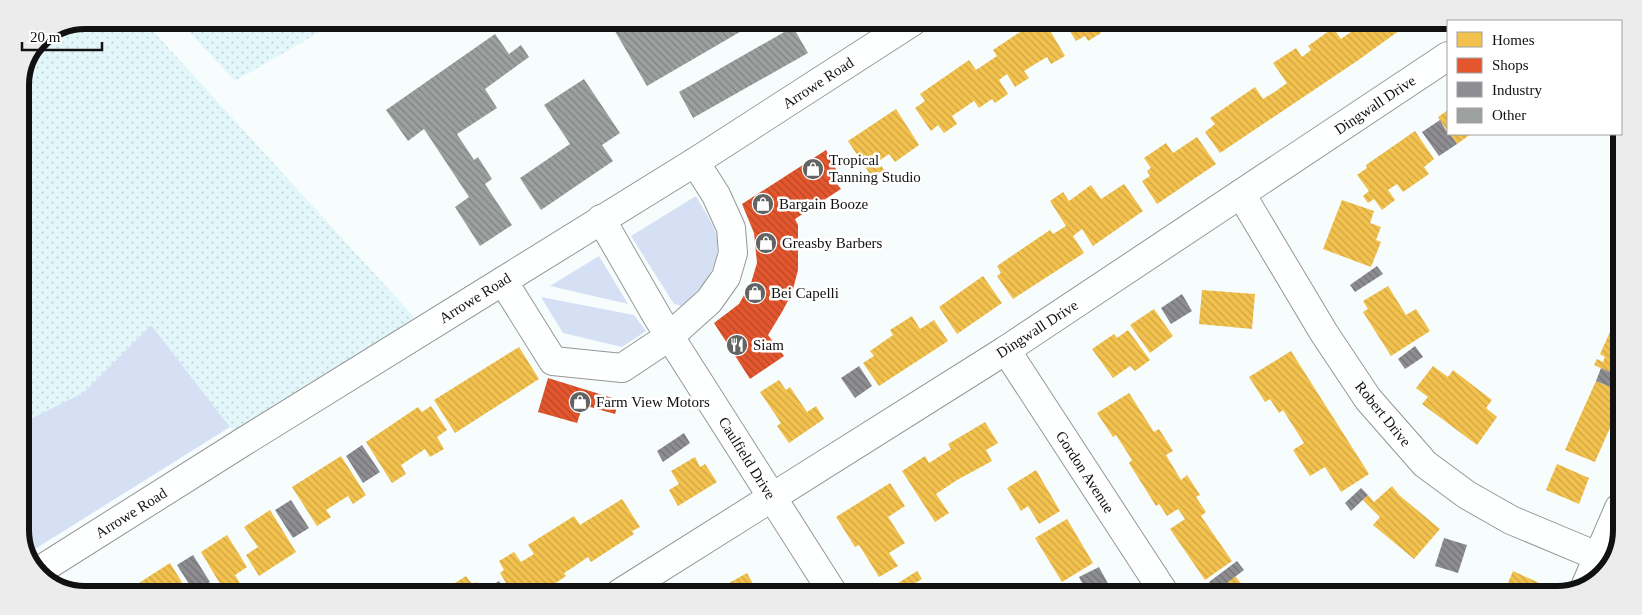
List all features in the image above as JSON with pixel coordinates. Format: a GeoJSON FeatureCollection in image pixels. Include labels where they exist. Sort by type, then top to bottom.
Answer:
{"type":"FeatureCollection","features":[{"type":"Feature","properties":{"kind":"street","name":"Arrowe Road"},"geometry":{"type":"LineString","coordinates":[[43,568],[694,162],[901,29]]}},
{"type":"Feature","properties":{"kind":"street","name":"Dingwall Drive"},"geometry":{"type":"LineString","coordinates":[[631,586],[1006,350],[1447,57]]}},
{"type":"Feature","properties":{"kind":"street"},"geometry":{"type":"LineString","coordinates":[[503,281],[553,361],[622,368],[670,336],[709,301],[726,277],[733,253],[731,228],[716,195],[694,162]]}},
{"type":"Feature","properties":{"kind":"street","name":"Robert Drive"},"geometry":{"type":"LineString","coordinates":[[1241,194],[1324,333],[1368,399],[1425,464],[1467,495],[1511,520],[1598,556]]}},
{"type":"Feature","properties":{"kind":"street","name":"Caulfield Drive"},"geometry":{"type":"LineString","coordinates":[[602,219],[670,336],[828,586]]}},
{"type":"Feature","properties":{"kind":"street","name":"Gordon Avenue"},"geometry":{"type":"LineString","coordinates":[[1006,350],[1159,586]]}},
{"type":"Feature","properties":{"kind":"street"},"geometry":{"type":"LineString","coordinates":[[1590,575],[1613,522]]}},
{"type":"Feature","properties":{"kind":"shaded area"},"geometry":{"type":"Polygon","coordinates":[[[84,29],[151,29],[425,329],[243,442],[151,325],[83,393],[29,420],[30,74],[33,63],[45,45],[63,33],[84,29]]]}},
{"type":"Feature","properties":{"kind":"shaded area"},"geometry":{"type":"Polygon","coordinates":[[[186,29],[325,29],[235,81],[186,29]]]}},
{"type":"Feature","properties":{"kind":"shaded area"},"geometry":{"type":"Polygon","coordinates":[[[696,196],[715,230],[717,255],[704,283],[681,306],[674,304],[631,236],[696,196]]]}},
{"type":"Feature","properties":{"kind":"shaded area"},"geometry":{"type":"Polygon","coordinates":[[[599,256],[628,304],[550,286],[599,256]]]}},
{"type":"Feature","properties":{"kind":"shaded area"},"geometry":{"type":"Polygon","coordinates":[[[541,297],[634,315],[646,331],[622,347],[563,333],[541,297]]]}},
{"type":"Feature","properties":{"kind":"shaded area"},"geometry":{"type":"Polygon","coordinates":[[[151,325],[230,427],[33,550],[29,534],[29,420],[83,393],[151,325]]]}},
{"type":"Feature","properties":{"kind":"building: Homes"},"geometry":{"type":"Polygon","coordinates":[[[1024,29],[1049,29],[1065,56],[1051,64],[1047,57],[1035,64],[1024,71],[1029,78],[1015,87],[1007,74],[999,80],[1008,94],[995,103],[992,99],[979,108],[974,101],[952,116],[957,124],[944,133],[938,125],[931,131],[915,108],[925,101],[920,94],[969,60],[976,70],[997,56],[993,50],[1024,29]]]}},
{"type":"Feature","properties":{"kind":"building: Homes"},"geometry":{"type":"Polygon","coordinates":[[[1068,29],[1098,29],[1101,33],[1088,41],[1085,36],[1076,41],[1068,29]]]}},
{"type":"Feature","properties":{"kind":"building: Homes"},"geometry":{"type":"Polygon","coordinates":[[[1332,29],[1334,29],[1341,39],[1351,32],[1349,29],[1402,29],[1220,153],[1205,132],[1215,124],[1210,118],[1255,87],[1263,99],[1287,83],[1273,63],[1296,48],[1302,57],[1311,50],[1308,46],[1332,29]]]}},
{"type":"Feature","properties":{"kind":"building: Homes"},"geometry":{"type":"Polygon","coordinates":[[[896,109],[919,145],[895,162],[889,154],[879,161],[884,170],[872,177],[848,141],[896,109]]]}},
{"type":"Feature","properties":{"kind":"building: Homes"},"geometry":{"type":"Polygon","coordinates":[[[1447,111],[1447,130],[1438,117],[1447,111]]]}},
{"type":"Feature","properties":{"kind":"building: Homes"},"geometry":{"type":"Polygon","coordinates":[[[1415,131],[1434,159],[1424,167],[1429,174],[1403,192],[1397,184],[1388,190],[1395,200],[1382,210],[1374,199],[1368,203],[1363,196],[1369,191],[1357,175],[1367,168],[1366,165],[1415,131]]]}},
{"type":"Feature","properties":{"kind":"building: Homes"},"geometry":{"type":"Polygon","coordinates":[[[1451,135],[1470,135],[1457,144],[1451,135]]]}},
{"type":"Feature","properties":{"kind":"building: Homes"},"geometry":{"type":"Polygon","coordinates":[[[1197,137],[1216,164],[1157,204],[1142,181],[1150,176],[1147,171],[1151,168],[1144,158],[1166,143],[1173,153],[1197,137]]]}},
{"type":"Feature","properties":{"kind":"building: Homes"},"geometry":{"type":"Polygon","coordinates":[[[1124,184],[1143,211],[1093,246],[1082,229],[1073,236],[1084,253],[1013,299],[997,276],[1001,273],[997,266],[1050,230],[1053,234],[1066,226],[1050,201],[1063,192],[1069,201],[1091,185],[1101,199],[1124,184]]]}},
{"type":"Feature","properties":{"kind":"building: Homes"},"geometry":{"type":"Polygon","coordinates":[[[1342,200],[1374,211],[1370,223],[1381,227],[1376,240],[1381,242],[1371,267],[1323,249],[1342,200]]]}},
{"type":"Feature","properties":{"kind":"building: Homes"},"geometry":{"type":"Polygon","coordinates":[[[983,276],[1002,303],[957,334],[939,307],[983,276]]]}},
{"type":"Feature","properties":{"kind":"building: Homes"},"geometry":{"type":"Polygon","coordinates":[[[1388,286],[1406,315],[1416,309],[1430,331],[1391,356],[1363,312],[1368,309],[1363,301],[1388,286]]]}},
{"type":"Feature","properties":{"kind":"building: Homes"},"geometry":{"type":"Polygon","coordinates":[[[1202,290],[1255,294],[1252,329],[1199,324],[1202,290]]]}},
{"type":"Feature","properties":{"kind":"building: Homes"},"geometry":{"type":"Polygon","coordinates":[[[1154,309],[1173,336],[1150,353],[1130,325],[1154,309]]]}},
{"type":"Feature","properties":{"kind":"building: Homes"},"geometry":{"type":"Polygon","coordinates":[[[912,316],[920,329],[934,320],[948,341],[879,386],[863,363],[874,356],[870,351],[893,335],[890,330],[912,316]]]}},
{"type":"Feature","properties":{"kind":"building: Homes"},"geometry":{"type":"Polygon","coordinates":[[[1613,325],[1613,374],[1594,365],[1597,359],[1603,362],[1605,357],[1600,354],[1613,325]]]}},
{"type":"Feature","properties":{"kind":"building: Homes"},"geometry":{"type":"Polygon","coordinates":[[[1128,330],[1150,360],[1135,371],[1130,366],[1113,378],[1092,349],[1114,334],[1117,338],[1128,330]]]}},
{"type":"Feature","properties":{"kind":"building: Homes"},"geometry":{"type":"Polygon","coordinates":[[[519,347],[539,379],[455,433],[434,400],[519,347]]]}},
{"type":"Feature","properties":{"kind":"building: Homes"},"geometry":{"type":"Polygon","coordinates":[[[1291,351],[1369,474],[1341,492],[1325,467],[1310,476],[1293,450],[1304,443],[1283,410],[1279,413],[1270,399],[1265,402],[1249,377],[1291,351]]]}},
{"type":"Feature","properties":{"kind":"building: Homes"},"geometry":{"type":"Polygon","coordinates":[[[1433,366],[1448,377],[1453,370],[1492,400],[1486,408],[1497,417],[1477,445],[1422,404],[1428,397],[1416,388],[1433,366]]]}},
{"type":"Feature","properties":{"kind":"building: Homes"},"geometry":{"type":"Polygon","coordinates":[[[779,380],[786,390],[790,387],[807,412],[816,406],[824,419],[789,443],[777,426],[781,423],[760,392],[779,380]]]}},
{"type":"Feature","properties":{"kind":"building: Homes"},"geometry":{"type":"Polygon","coordinates":[[[1596,381],[1613,388],[1613,421],[1595,462],[1565,450],[1596,381]]]}},
{"type":"Feature","properties":{"kind":"building: Homes"},"geometry":{"type":"Polygon","coordinates":[[[1129,393],[1154,432],[1159,429],[1173,451],[1166,455],[1181,480],[1187,475],[1200,495],[1196,497],[1206,512],[1201,516],[1232,561],[1205,580],[1170,529],[1185,519],[1178,509],[1167,516],[1159,504],[1156,506],[1129,463],[1132,460],[1116,435],[1113,437],[1097,413],[1129,393]]]}},
{"type":"Feature","properties":{"kind":"building: Homes"},"geometry":{"type":"Polygon","coordinates":[[[431,406],[447,430],[437,437],[444,449],[430,457],[425,449],[401,465],[406,474],[392,483],[366,442],[418,407],[422,412],[431,406]]]}},
{"type":"Feature","properties":{"kind":"building: Homes"},"geometry":{"type":"Polygon","coordinates":[[[985,422],[998,443],[986,450],[992,461],[936,494],[949,513],[935,522],[902,471],[925,456],[929,463],[951,449],[948,444],[985,422]]]}},
{"type":"Feature","properties":{"kind":"building: Homes"},"geometry":{"type":"Polygon","coordinates":[[[341,456],[366,495],[353,504],[348,496],[326,510],[331,517],[317,526],[292,487],[341,456]]]}},
{"type":"Feature","properties":{"kind":"building: Homes"},"geometry":{"type":"Polygon","coordinates":[[[695,457],[700,467],[705,464],[717,482],[678,506],[669,490],[679,484],[671,471],[695,457]]]}},
{"type":"Feature","properties":{"kind":"building: Homes"},"geometry":{"type":"Polygon","coordinates":[[[1557,464],[1589,478],[1579,504],[1546,490],[1557,464]]]}},
{"type":"Feature","properties":{"kind":"building: Homes"},"geometry":{"type":"Polygon","coordinates":[[[1036,470],[1060,511],[1039,524],[1028,506],[1021,511],[1007,488],[1036,470]]]}},
{"type":"Feature","properties":{"kind":"building: Homes"},"geometry":{"type":"Polygon","coordinates":[[[890,483],[905,506],[888,517],[905,543],[889,553],[898,566],[879,577],[859,545],[855,547],[836,517],[890,483]]]}},
{"type":"Feature","properties":{"kind":"building: Homes"},"geometry":{"type":"Polygon","coordinates":[[[1392,486],[1399,495],[1440,529],[1414,559],[1373,525],[1380,517],[1363,500],[1368,495],[1374,502],[1392,486]]]}},
{"type":"Feature","properties":{"kind":"building: Homes"},"geometry":{"type":"Polygon","coordinates":[[[622,499],[640,527],[632,531],[634,534],[591,562],[588,557],[564,573],[566,576],[551,586],[508,586],[500,573],[504,570],[499,561],[514,552],[521,562],[534,554],[528,545],[574,516],[580,525],[622,499]]]}},
{"type":"Feature","properties":{"kind":"building: Homes"},"geometry":{"type":"Polygon","coordinates":[[[270,510],[296,552],[259,576],[246,555],[258,547],[244,527],[270,510]]]}},
{"type":"Feature","properties":{"kind":"building: Homes"},"geometry":{"type":"Polygon","coordinates":[[[1067,519],[1093,563],[1062,582],[1035,538],[1067,519]]]}},
{"type":"Feature","properties":{"kind":"building: Homes"},"geometry":{"type":"Polygon","coordinates":[[[227,535],[247,567],[235,575],[241,585],[221,586],[201,552],[227,535]]]}},
{"type":"Feature","properties":{"kind":"building: Homes"},"geometry":{"type":"Polygon","coordinates":[[[170,563],[184,586],[135,586],[170,563]]]}},
{"type":"Feature","properties":{"kind":"building: Homes"},"geometry":{"type":"Polygon","coordinates":[[[917,571],[922,579],[910,586],[893,586],[917,571]]]}},
{"type":"Feature","properties":{"kind":"building: Homes"},"geometry":{"type":"Polygon","coordinates":[[[1513,571],[1546,586],[1507,586],[1513,571]]]}},
{"type":"Feature","properties":{"kind":"building: Homes"},"geometry":{"type":"Polygon","coordinates":[[[747,573],[754,586],[731,586],[729,583],[747,573]]]}},
{"type":"Feature","properties":{"kind":"building: Homes"},"geometry":{"type":"Polygon","coordinates":[[[466,576],[472,584],[476,582],[478,586],[450,586],[466,576]]]}},
{"type":"Feature","properties":{"kind":"building: Homes"},"geometry":{"type":"Polygon","coordinates":[[[1235,576],[1243,586],[1222,586],[1235,576]]]}},
{"type":"Feature","properties":{"kind":"building: Shops"},"geometry":{"type":"Polygon","coordinates":[[[826,150],[838,173],[831,177],[841,189],[795,219],[798,225],[798,270],[792,293],[768,335],[784,356],[750,379],[714,323],[739,304],[751,283],[757,263],[754,233],[742,204],[826,150]]]}},
{"type":"Feature","properties":{"kind":"building: Shops","name":"Farm View Motors"},"geometry":{"type":"Polygon","coordinates":[[[548,378],[619,400],[615,414],[583,405],[577,423],[538,412],[548,378]]]}},
{"type":"Feature","properties":{"kind":"building: Industry"},"geometry":{"type":"Polygon","coordinates":[[[1440,120],[1447,135],[1451,135],[1457,144],[1439,156],[1422,132],[1440,120]]]}},
{"type":"Feature","properties":{"kind":"building: Industry"},"geometry":{"type":"Polygon","coordinates":[[[1377,266],[1383,274],[1355,292],[1350,285],[1377,266]]]}},
{"type":"Feature","properties":{"kind":"building: Industry"},"geometry":{"type":"Polygon","coordinates":[[[1182,294],[1192,311],[1171,324],[1161,308],[1182,294]]]}},
{"type":"Feature","properties":{"kind":"building: Industry"},"geometry":{"type":"Polygon","coordinates":[[[1415,346],[1423,357],[1405,369],[1398,359],[1415,346]]]}},
{"type":"Feature","properties":{"kind":"building: Industry"},"geometry":{"type":"Polygon","coordinates":[[[859,366],[872,386],[855,398],[841,378],[859,366]]]}},
{"type":"Feature","properties":{"kind":"building: Industry"},"geometry":{"type":"Polygon","coordinates":[[[1601,368],[1613,374],[1613,388],[1596,381],[1601,368]]]}},
{"type":"Feature","properties":{"kind":"building: Industry"},"geometry":{"type":"Polygon","coordinates":[[[684,433],[690,443],[663,462],[657,451],[684,433]]]}},
{"type":"Feature","properties":{"kind":"building: Industry"},"geometry":{"type":"Polygon","coordinates":[[[362,445],[380,472],[363,483],[346,456],[362,445]]]}},
{"type":"Feature","properties":{"kind":"building: Industry"},"geometry":{"type":"Polygon","coordinates":[[[1361,488],[1368,495],[1351,511],[1345,503],[1361,488]]]}},
{"type":"Feature","properties":{"kind":"building: Industry"},"geometry":{"type":"Polygon","coordinates":[[[291,500],[309,528],[293,538],[275,510],[291,500]]]}},
{"type":"Feature","properties":{"kind":"building: Industry"},"geometry":{"type":"Polygon","coordinates":[[[1444,538],[1467,545],[1458,573],[1435,566],[1444,538]]]}},
{"type":"Feature","properties":{"kind":"building: Industry"},"geometry":{"type":"Polygon","coordinates":[[[193,555],[210,582],[204,586],[190,586],[177,565],[193,555]]]}},
{"type":"Feature","properties":{"kind":"building: Industry"},"geometry":{"type":"Polygon","coordinates":[[[1237,561],[1244,570],[1223,586],[1212,586],[1209,582],[1237,561]]]}},
{"type":"Feature","properties":{"kind":"building: Industry"},"geometry":{"type":"Polygon","coordinates":[[[1099,567],[1109,586],[1084,586],[1079,577],[1099,567]]]}},
{"type":"Feature","properties":{"kind":"building: Industry"},"geometry":{"type":"Polygon","coordinates":[[[499,581],[502,586],[491,586],[499,581]]]}},
{"type":"Feature","properties":{"kind":"building: Other"},"geometry":{"type":"Polygon","coordinates":[[[614,29],[745,29],[647,86],[614,29]]]}},
{"type":"Feature","properties":{"kind":"building: Other"},"geometry":{"type":"Polygon","coordinates":[[[789,29],[794,29],[808,53],[693,118],[679,92],[789,29]]]}},
{"type":"Feature","properties":{"kind":"building: Other"},"geometry":{"type":"Polygon","coordinates":[[[495,34],[509,54],[521,45],[529,57],[485,89],[497,108],[457,134],[474,160],[478,157],[492,179],[485,184],[512,225],[480,246],[455,207],[469,197],[424,129],[408,141],[386,110],[495,34]]]}},
{"type":"Feature","properties":{"kind":"building: Other"},"geometry":{"type":"Polygon","coordinates":[[[584,79],[620,133],[602,145],[613,161],[541,210],[520,178],[570,144],[544,105],[584,79]]]}},
{"type":"Feature","properties":{"kind":"place","name":"Tropical Tanning Studio"},"geometry":{"type":"Point","coordinates":[813,169]}},
{"type":"Feature","properties":{"kind":"place","name":"Bargain Booze"},"geometry":{"type":"Point","coordinates":[763,204]}},
{"type":"Feature","properties":{"kind":"place","name":"Greasby Barbers"},"geometry":{"type":"Point","coordinates":[766,243]}},
{"type":"Feature","properties":{"kind":"place","name":"Bei Capelli"},"geometry":{"type":"Point","coordinates":[755,293]}},
{"type":"Feature","properties":{"kind":"place","name":"Siam"},"geometry":{"type":"Point","coordinates":[737,345]}},
{"type":"Feature","properties":{"kind":"place","name":"Farm View Motors"},"geometry":{"type":"Point","coordinates":[580,402]}}]}
